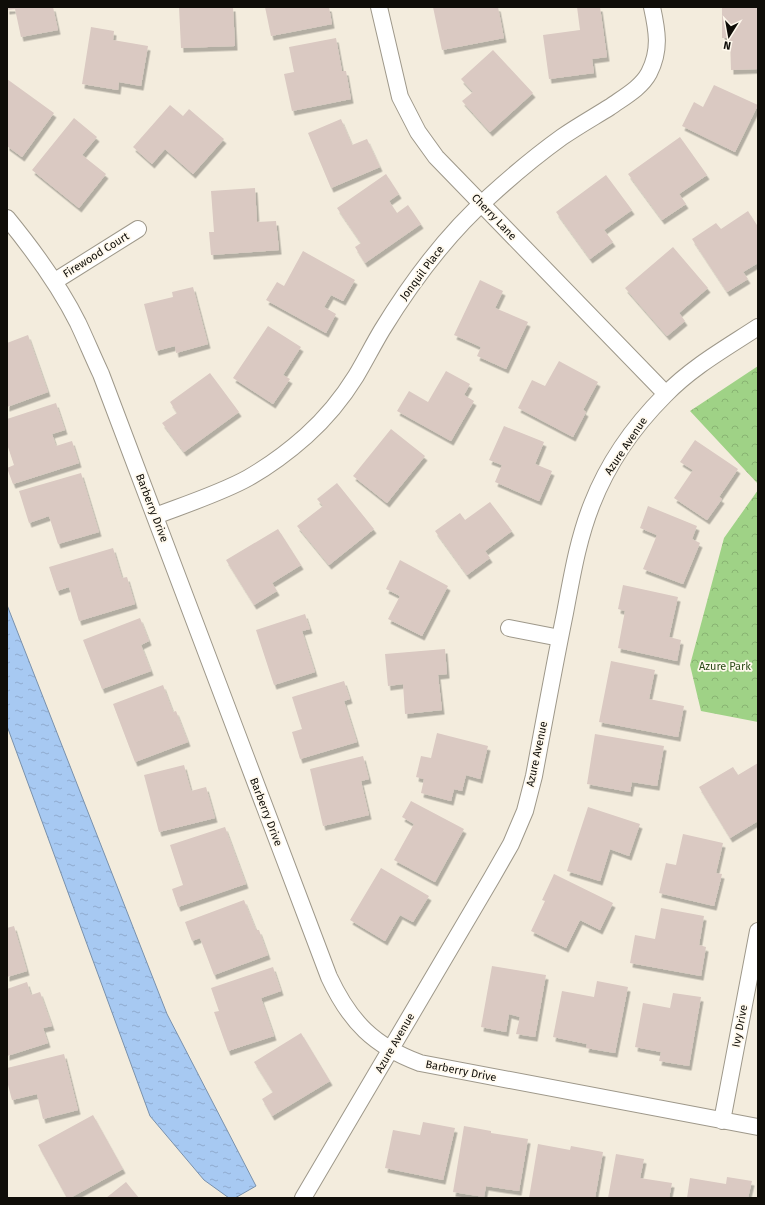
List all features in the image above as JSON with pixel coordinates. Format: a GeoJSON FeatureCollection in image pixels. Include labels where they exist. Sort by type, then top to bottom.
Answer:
{"type":"FeatureCollection","features":[{"type":"Feature","properties":{"kind":"street","name":"Cherry Lane"},"geometry":{"type":"LineString","coordinates":[[379,7],[400,97],[418,132],[436,157],[666,394]]}},
{"type":"Feature","properties":{"kind":"street","name":"Jonquil Place"},"geometry":{"type":"LineString","coordinates":[[155,516],[212,494],[247,478],[278,459],[308,435],[334,408],[356,377],[382,330],[415,280],[452,233],[480,204],[534,157],[563,136],[627,96],[639,86],[648,74],[655,59],[658,44],[657,28],[652,7]]}},
{"type":"Feature","properties":{"kind":"street","name":"Barberry Drive"},"geometry":{"type":"LineString","coordinates":[[7,218],[34,250],[55,281],[78,322],[101,374],[329,978],[344,1007],[354,1020],[378,1042],[390,1050],[405,1058],[420,1063],[758,1127]]}},
{"type":"Feature","properties":{"kind":"street","name":"Firewood Court"},"geometry":{"type":"LineString","coordinates":[[55,281],[138,229]]}},
{"type":"Feature","properties":{"kind":"street","name":"Azure Avenue"},"geometry":{"type":"LineString","coordinates":[[304,1198],[511,844],[525,811],[534,776],[578,547],[592,504],[615,458],[636,427],[666,394],[691,372],[758,327]]}},
{"type":"Feature","properties":{"kind":"street"},"geometry":{"type":"LineString","coordinates":[[509,628],[560,638]]}},
{"type":"Feature","properties":{"kind":"street","name":"Ivy Drive"},"geometry":{"type":"LineString","coordinates":[[722,1121],[758,931]]}},
{"type":"Feature","properties":{"kind":"green space"},"geometry":{"type":"Polygon","coordinates":[[[758,366],[758,484],[690,411],[758,366]]]}},
{"type":"Feature","properties":{"kind":"green space","name":"Azure Park"},"geometry":{"type":"Polygon","coordinates":[[[758,490],[758,722],[701,711],[690,665],[724,538],[758,490]]]}},
{"type":"Feature","properties":{"kind":"water"},"geometry":{"type":"Polygon","coordinates":[[[7,605],[167,1014],[256,1186],[235,1198],[229,1198],[204,1180],[150,1116],[7,726],[7,605]]]}},
{"type":"Feature","properties":{"kind":"building"},"geometry":{"type":"Polygon","coordinates":[[[7,7],[53,7],[58,30],[21,37],[15,9],[7,10],[7,7]]]}},
{"type":"Feature","properties":{"kind":"building"},"geometry":{"type":"Polygon","coordinates":[[[179,7],[233,7],[235,46],[181,48],[179,7]]]}},
{"type":"Feature","properties":{"kind":"building"},"geometry":{"type":"Polygon","coordinates":[[[265,7],[329,7],[332,24],[271,36],[265,7]]]}},
{"type":"Feature","properties":{"kind":"building"},"geometry":{"type":"Polygon","coordinates":[[[433,7],[498,7],[504,38],[442,50],[433,7]]]}},
{"type":"Feature","properties":{"kind":"building"},"geometry":{"type":"Polygon","coordinates":[[[577,7],[600,7],[607,57],[592,59],[594,73],[549,79],[543,35],[580,30],[577,7]]]}},
{"type":"Feature","properties":{"kind":"building"},"geometry":{"type":"Polygon","coordinates":[[[758,7],[758,69],[731,70],[730,38],[722,38],[722,8],[758,7]]]}},
{"type":"Feature","properties":{"kind":"building"},"geometry":{"type":"Polygon","coordinates":[[[91,27],[114,31],[113,40],[148,46],[141,86],[119,82],[118,90],[82,84],[91,27]]]}},
{"type":"Feature","properties":{"kind":"building"},"geometry":{"type":"Polygon","coordinates":[[[336,38],[342,71],[346,71],[351,99],[292,111],[284,74],[294,72],[289,47],[336,38]]]}},
{"type":"Feature","properties":{"kind":"building"},"geometry":{"type":"Polygon","coordinates":[[[493,50],[533,93],[490,132],[462,101],[473,92],[461,79],[493,50]]]}},
{"type":"Feature","properties":{"kind":"building"},"geometry":{"type":"Polygon","coordinates":[[[7,79],[54,113],[22,157],[7,146],[7,79]]]}},
{"type":"Feature","properties":{"kind":"building"},"geometry":{"type":"Polygon","coordinates":[[[714,85],[758,105],[735,152],[682,126],[694,102],[703,107],[714,85]]]}},
{"type":"Feature","properties":{"kind":"building"},"geometry":{"type":"Polygon","coordinates":[[[170,105],[183,116],[189,109],[224,139],[193,174],[165,149],[152,164],[133,147],[170,105]]]}},
{"type":"Feature","properties":{"kind":"building"},"geometry":{"type":"Polygon","coordinates":[[[74,118],[97,137],[82,155],[106,174],[79,208],[32,170],[74,118]]]}},
{"type":"Feature","properties":{"kind":"building"},"geometry":{"type":"Polygon","coordinates":[[[341,119],[352,145],[367,139],[380,167],[331,188],[308,133],[341,119]]]}},
{"type":"Feature","properties":{"kind":"building"},"geometry":{"type":"Polygon","coordinates":[[[680,137],[707,175],[679,194],[686,204],[662,220],[628,174],[680,137]]]}},
{"type":"Feature","properties":{"kind":"building"},"geometry":{"type":"Polygon","coordinates":[[[386,174],[399,194],[389,201],[397,213],[408,205],[421,224],[365,263],[355,247],[361,243],[337,208],[386,174]]]}},
{"type":"Feature","properties":{"kind":"building"},"geometry":{"type":"Polygon","coordinates":[[[606,175],[632,210],[604,230],[613,242],[590,259],[556,212],[606,175]]]}},
{"type":"Feature","properties":{"kind":"building"},"geometry":{"type":"Polygon","coordinates":[[[255,188],[257,222],[276,221],[279,250],[211,255],[209,232],[214,232],[211,191],[255,188]]]}},
{"type":"Feature","properties":{"kind":"building"},"geometry":{"type":"Polygon","coordinates":[[[748,211],[758,227],[758,263],[743,272],[748,279],[727,292],[692,239],[716,223],[721,229],[748,211]]]}},
{"type":"Feature","properties":{"kind":"building"},"geometry":{"type":"Polygon","coordinates":[[[673,247],[708,288],[679,313],[685,321],[667,336],[625,288],[673,247]]]}},
{"type":"Feature","properties":{"kind":"building"},"geometry":{"type":"Polygon","coordinates":[[[303,251],[355,280],[343,301],[331,295],[324,307],[336,314],[326,333],[266,300],[277,282],[284,286],[303,251]]]}},
{"type":"Feature","properties":{"kind":"building"},"geometry":{"type":"Polygon","coordinates":[[[480,280],[503,291],[495,308],[528,322],[506,369],[477,356],[481,347],[454,335],[480,280]]]}},
{"type":"Feature","properties":{"kind":"building"},"geometry":{"type":"Polygon","coordinates":[[[193,287],[208,344],[176,353],[175,346],[156,351],[144,304],[173,297],[172,292],[193,287]]]}},
{"type":"Feature","properties":{"kind":"building"},"geometry":{"type":"Polygon","coordinates":[[[268,326],[301,347],[283,375],[290,379],[273,404],[233,378],[268,326]]]}},
{"type":"Feature","properties":{"kind":"building"},"geometry":{"type":"Polygon","coordinates":[[[28,335],[48,392],[7,407],[7,343],[28,335]]]}},
{"type":"Feature","properties":{"kind":"building"},"geometry":{"type":"Polygon","coordinates":[[[559,361],[598,382],[583,410],[586,412],[573,437],[518,408],[532,380],[545,386],[559,361]]]}},
{"type":"Feature","properties":{"kind":"building"},"geometry":{"type":"Polygon","coordinates":[[[446,371],[470,384],[464,395],[474,401],[451,441],[397,411],[409,391],[428,402],[446,371]]]}},
{"type":"Feature","properties":{"kind":"building"},"geometry":{"type":"Polygon","coordinates":[[[210,373],[239,412],[184,452],[162,423],[177,413],[170,402],[210,373]]]}},
{"type":"Feature","properties":{"kind":"building"},"geometry":{"type":"Polygon","coordinates":[[[56,403],[65,430],[52,434],[56,446],[72,441],[79,463],[13,484],[7,468],[14,465],[7,444],[7,419],[56,403]]]}},
{"type":"Feature","properties":{"kind":"building"},"geometry":{"type":"Polygon","coordinates":[[[504,426],[544,442],[535,464],[552,471],[539,501],[495,482],[502,465],[489,460],[504,426]]]}},
{"type":"Feature","properties":{"kind":"building"},"geometry":{"type":"Polygon","coordinates":[[[391,429],[425,456],[387,503],[353,476],[391,429]]]}},
{"type":"Feature","properties":{"kind":"building"},"geometry":{"type":"Polygon","coordinates":[[[695,440],[738,469],[719,497],[722,499],[707,520],[674,498],[693,470],[680,462],[695,440]]]}},
{"type":"Feature","properties":{"kind":"building"},"geometry":{"type":"Polygon","coordinates":[[[81,473],[99,532],[58,544],[49,516],[29,523],[19,491],[81,473]]]}},
{"type":"Feature","properties":{"kind":"building"},"geometry":{"type":"Polygon","coordinates":[[[337,483],[374,529],[329,565],[297,526],[323,506],[317,499],[337,483]]]}},
{"type":"Feature","properties":{"kind":"building"},"geometry":{"type":"Polygon","coordinates":[[[490,502],[512,531],[485,551],[490,558],[467,575],[435,531],[460,513],[465,520],[490,502]]]}},
{"type":"Feature","properties":{"kind":"building"},"geometry":{"type":"Polygon","coordinates":[[[648,506],[697,526],[692,539],[700,543],[683,584],[643,569],[657,535],[640,528],[648,506]]]}},
{"type":"Feature","properties":{"kind":"building"},"geometry":{"type":"Polygon","coordinates":[[[278,529],[301,565],[272,583],[277,591],[254,605],[226,560],[278,529]]]}},
{"type":"Feature","properties":{"kind":"building"},"geometry":{"type":"Polygon","coordinates":[[[113,548],[122,578],[127,577],[135,604],[79,621],[69,587],[57,591],[49,567],[113,548]]]}},
{"type":"Feature","properties":{"kind":"building"},"geometry":{"type":"Polygon","coordinates":[[[400,560],[448,586],[422,636],[388,619],[400,596],[386,589],[400,560]]]}},
{"type":"Feature","properties":{"kind":"building"},"geometry":{"type":"Polygon","coordinates":[[[623,585],[678,597],[669,637],[681,640],[677,661],[618,648],[625,611],[618,609],[623,585]]]}},
{"type":"Feature","properties":{"kind":"building"},"geometry":{"type":"Polygon","coordinates":[[[305,614],[310,629],[302,631],[315,672],[274,685],[256,630],[305,614]]]}},
{"type":"Feature","properties":{"kind":"building"},"geometry":{"type":"Polygon","coordinates":[[[140,618],[149,641],[141,645],[151,671],[102,689],[83,640],[140,618]]]}},
{"type":"Feature","properties":{"kind":"building"},"geometry":{"type":"Polygon","coordinates":[[[445,649],[447,674],[438,675],[442,710],[405,714],[403,684],[388,686],[385,654],[445,649]]]}},
{"type":"Feature","properties":{"kind":"building"},"geometry":{"type":"Polygon","coordinates":[[[611,661],[655,670],[649,699],[684,706],[678,737],[599,722],[611,661]]]}},
{"type":"Feature","properties":{"kind":"building"},"geometry":{"type":"Polygon","coordinates":[[[344,681],[350,699],[344,701],[357,742],[300,759],[292,732],[302,729],[292,697],[344,681]]]}},
{"type":"Feature","properties":{"kind":"building"},"geometry":{"type":"Polygon","coordinates":[[[163,685],[173,712],[176,711],[188,742],[135,762],[113,704],[163,685]]]}},
{"type":"Feature","properties":{"kind":"building"},"geometry":{"type":"Polygon","coordinates":[[[437,733],[488,746],[480,779],[466,775],[462,791],[454,789],[451,801],[421,793],[424,779],[416,777],[421,756],[431,758],[437,733]]]}},
{"type":"Feature","properties":{"kind":"building"},"geometry":{"type":"Polygon","coordinates":[[[595,734],[664,746],[657,786],[632,782],[630,792],[587,784],[595,734]]]}},
{"type":"Feature","properties":{"kind":"building"},"geometry":{"type":"Polygon","coordinates":[[[363,756],[369,779],[361,781],[369,815],[323,826],[310,769],[363,756]]]}},
{"type":"Feature","properties":{"kind":"building"},"geometry":{"type":"Polygon","coordinates":[[[758,763],[758,821],[730,838],[699,787],[733,767],[738,775],[758,763]]]}},
{"type":"Feature","properties":{"kind":"building"},"geometry":{"type":"Polygon","coordinates":[[[184,765],[191,791],[206,787],[215,818],[159,832],[144,775],[184,765]]]}},
{"type":"Feature","properties":{"kind":"building"},"geometry":{"type":"Polygon","coordinates":[[[411,801],[464,829],[435,882],[394,860],[414,824],[402,817],[411,801]]]}},
{"type":"Feature","properties":{"kind":"building"},"geometry":{"type":"Polygon","coordinates":[[[588,807],[640,824],[629,856],[610,849],[600,881],[567,871],[588,807]]]}},
{"type":"Feature","properties":{"kind":"building"},"geometry":{"type":"Polygon","coordinates":[[[225,827],[246,884],[178,907],[172,889],[183,885],[170,845],[225,827]]]}},
{"type":"Feature","properties":{"kind":"building"},"geometry":{"type":"Polygon","coordinates":[[[683,834],[723,843],[716,873],[722,874],[714,906],[659,893],[666,863],[676,865],[683,834]]]}},
{"type":"Feature","properties":{"kind":"building"},"geometry":{"type":"Polygon","coordinates":[[[381,868],[429,896],[413,922],[400,915],[385,941],[350,920],[381,868]]]}},
{"type":"Feature","properties":{"kind":"building"},"geometry":{"type":"Polygon","coordinates":[[[554,874],[613,903],[600,930],[580,920],[566,948],[531,931],[545,901],[542,900],[554,874]]]}},
{"type":"Feature","properties":{"kind":"building"},"geometry":{"type":"Polygon","coordinates":[[[244,900],[256,930],[259,930],[268,955],[214,975],[200,938],[192,941],[185,922],[244,900]]]}},
{"type":"Feature","properties":{"kind":"building"},"geometry":{"type":"Polygon","coordinates":[[[661,908],[704,916],[699,945],[706,947],[701,976],[630,963],[635,935],[655,939],[661,908]]]}},
{"type":"Feature","properties":{"kind":"building"},"geometry":{"type":"Polygon","coordinates":[[[14,926],[27,971],[7,977],[7,928],[14,926]]]}},
{"type":"Feature","properties":{"kind":"building"},"geometry":{"type":"Polygon","coordinates":[[[492,966],[546,975],[535,1037],[516,1034],[520,1017],[509,1014],[506,1032],[481,1027],[492,966]]]}},
{"type":"Feature","properties":{"kind":"building"},"geometry":{"type":"Polygon","coordinates":[[[273,967],[281,991],[261,998],[274,1036],[228,1051],[214,1012],[219,1011],[211,988],[273,967]]]}},
{"type":"Feature","properties":{"kind":"building"},"geometry":{"type":"Polygon","coordinates":[[[597,981],[628,987],[615,1053],[586,1048],[587,1044],[553,1037],[562,991],[594,997],[597,981]]]}},
{"type":"Feature","properties":{"kind":"building"},"geometry":{"type":"Polygon","coordinates":[[[27,982],[31,995],[40,992],[52,1026],[43,1028],[48,1043],[7,1056],[7,989],[27,982]]]}},
{"type":"Feature","properties":{"kind":"building"},"geometry":{"type":"Polygon","coordinates":[[[673,993],[701,997],[689,1066],[659,1061],[661,1052],[635,1047],[643,1003],[670,1008],[673,993]]]}},
{"type":"Feature","properties":{"kind":"building"},"geometry":{"type":"Polygon","coordinates":[[[301,1033],[330,1081],[272,1116],[262,1099],[273,1092],[254,1062],[301,1033]]]}},
{"type":"Feature","properties":{"kind":"building"},"geometry":{"type":"Polygon","coordinates":[[[64,1054],[78,1110],[43,1119],[37,1094],[12,1100],[7,1081],[7,1068],[64,1054]]]}},
{"type":"Feature","properties":{"kind":"building"},"geometry":{"type":"Polygon","coordinates":[[[93,1115],[123,1169],[70,1198],[67,1198],[38,1145],[93,1115]]]}},
{"type":"Feature","properties":{"kind":"building"},"geometry":{"type":"Polygon","coordinates":[[[423,1122],[455,1128],[443,1180],[385,1168],[393,1130],[420,1135],[423,1122]]]}},
{"type":"Feature","properties":{"kind":"building"},"geometry":{"type":"Polygon","coordinates":[[[464,1126],[491,1131],[491,1133],[528,1139],[519,1191],[486,1186],[484,1197],[453,1192],[464,1126]]]}},
{"type":"Feature","properties":{"kind":"building"},"geometry":{"type":"Polygon","coordinates":[[[538,1144],[570,1150],[571,1146],[603,1152],[595,1198],[529,1198],[538,1144]]]}},
{"type":"Feature","properties":{"kind":"building"},"geometry":{"type":"Polygon","coordinates":[[[616,1154],[644,1159],[640,1178],[672,1183],[669,1198],[608,1198],[616,1154]]]}},
{"type":"Feature","properties":{"kind":"building"},"geometry":{"type":"Polygon","coordinates":[[[727,1177],[752,1181],[748,1198],[687,1198],[690,1178],[726,1184],[727,1177]]]}},
{"type":"Feature","properties":{"kind":"building"},"geometry":{"type":"Polygon","coordinates":[[[126,1182],[139,1198],[106,1198],[126,1182]]]}}]}
